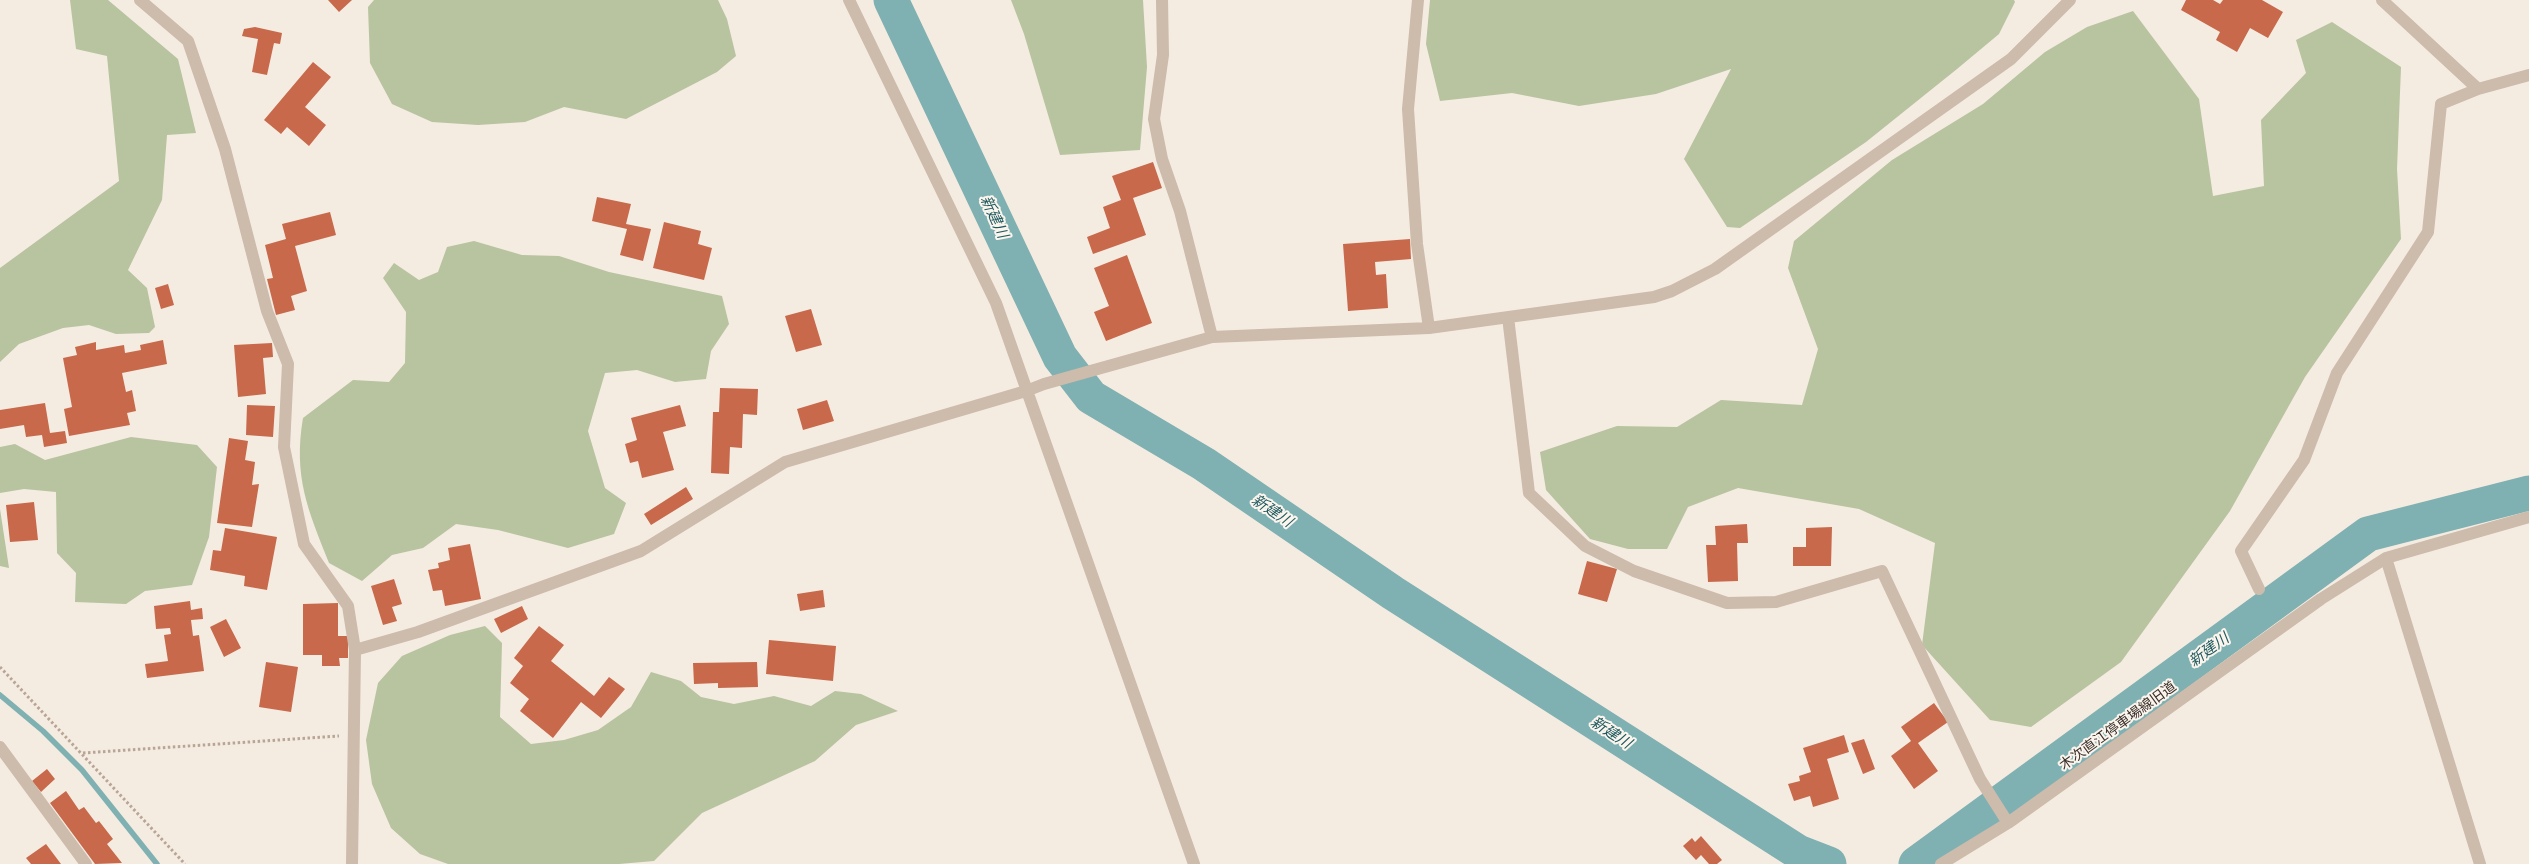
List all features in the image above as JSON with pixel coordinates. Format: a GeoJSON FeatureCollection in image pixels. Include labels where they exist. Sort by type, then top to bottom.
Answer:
{"type":"FeatureCollection","features":[{"type":"Feature","properties":{"kind":"street"},"geometry":{"type":"LineString","coordinates":[[140,0],[188,41],[225,148],[267,311],[288,364],[284,447],[304,544],[348,606],[355,650],[352,864]]}},
{"type":"Feature","properties":{"kind":"street"},"geometry":{"type":"LineString","coordinates":[[850,0],[996,303],[1194,864]]}},
{"type":"Feature","properties":{"kind":"street"},"geometry":{"type":"LineString","coordinates":[[1162,0],[1163,55],[1154,119],[1162,158],[1180,211],[1212,337]]}},
{"type":"Feature","properties":{"kind":"street"},"geometry":{"type":"LineString","coordinates":[[1418,0],[1408,109],[1417,244],[1429,328]]}},
{"type":"Feature","properties":{"kind":"street"},"geometry":{"type":"LineString","coordinates":[[355,650],[418,632],[641,550],[785,462],[1026,391],[1044,384],[1212,337],[1429,328],[1654,297],[1672,291],[1715,269],[2011,58],[2070,0]]}},
{"type":"Feature","properties":{"kind":"street"},"geometry":{"type":"LineString","coordinates":[[2382,0],[2478,88]]}},
{"type":"Feature","properties":{"kind":"street"},"geometry":{"type":"LineString","coordinates":[[2259,589],[2241,551],[2304,460],[2337,373],[2428,232],[2441,104],[2478,88],[2529,75]]}},
{"type":"Feature","properties":{"kind":"street"},"geometry":{"type":"LineString","coordinates":[[1508,317],[1529,494],[1585,546],[1634,571],[1727,603],[1776,602],[1882,571],[1980,779],[2008,823]]}},
{"type":"Feature","properties":{"kind":"street","name":"木次直江停車場線旧道"},"geometry":{"type":"LineString","coordinates":[[1941,864],[2008,823],[2321,599],[2386,558],[2529,517]]}},
{"type":"Feature","properties":{"kind":"street"},"geometry":{"type":"LineString","coordinates":[[2386,558],[2480,864]]}},
{"type":"Feature","properties":{"kind":"street"},"geometry":{"type":"LineString","coordinates":[[0,747],[86,864]]}},
{"type":"Feature","properties":{"kind":"path"},"geometry":{"type":"LineString","coordinates":[[0,667],[83,753],[185,864]]}},
{"type":"Feature","properties":{"kind":"path"},"geometry":{"type":"LineString","coordinates":[[83,753],[354,735]]}},
{"type":"Feature","properties":{"kind":"green space"},"geometry":{"type":"Polygon","coordinates":[[[70,0],[108,0],[178,59],[196,133],[167,135],[162,200],[128,270],[147,288],[155,327],[149,333],[116,334],[89,325],[63,328],[19,344],[0,362],[0,268],[119,181],[107,56],[76,49],[70,0]]]}},
{"type":"Feature","properties":{"kind":"green space"},"geometry":{"type":"Polygon","coordinates":[[[374,0],[718,0],[727,19],[736,56],[717,72],[626,119],[564,107],[525,122],[478,125],[432,122],[392,104],[370,63],[368,7],[374,0]]]}},
{"type":"Feature","properties":{"kind":"green space"},"geometry":{"type":"Polygon","coordinates":[[[1011,0],[1143,0],[1147,67],[1140,150],[1060,155],[1024,34],[1011,0]]]}},
{"type":"Feature","properties":{"kind":"green space"},"geometry":{"type":"Polygon","coordinates":[[[1430,0],[2014,0],[2015,2],[1999,34],[1957,69],[1866,142],[1740,228],[1727,227],[1684,159],[1731,69],[1656,94],[1579,106],[1512,93],[1440,101],[1426,44],[1430,0]]]}},
{"type":"Feature","properties":{"kind":"green space"},"geometry":{"type":"Polygon","coordinates":[[[2133,11],[2199,99],[2213,196],[2264,186],[2261,120],[2306,73],[2296,40],[2332,22],[2401,67],[2397,169],[2401,239],[2305,377],[2230,511],[2121,662],[2031,727],[1990,720],[1922,645],[1935,543],[1859,509],[1738,488],[1688,507],[1667,549],[1628,549],[1590,539],[1546,490],[1540,452],[1617,426],[1677,427],[1721,400],[1802,405],[1818,349],[1788,268],[1794,241],[1892,160],[1983,104],[2045,52],[2087,27],[2133,11]]]}},
{"type":"Feature","properties":{"kind":"green space"},"geometry":{"type":"Polygon","coordinates":[[[474,241],[522,255],[559,256],[609,272],[722,296],[729,324],[711,351],[706,379],[675,382],[637,370],[605,373],[588,431],[605,488],[626,503],[614,534],[568,548],[498,530],[456,524],[423,548],[392,555],[362,581],[329,563],[315,526],[304,493],[301,476],[300,439],[303,418],[353,380],[389,382],[405,363],[406,312],[383,278],[394,263],[419,280],[438,272],[447,247],[474,241]]]}},
{"type":"Feature","properties":{"kind":"green space"},"geometry":{"type":"Polygon","coordinates":[[[131,437],[197,445],[217,467],[209,537],[192,585],[145,591],[126,604],[75,602],[76,573],[57,553],[56,492],[24,489],[0,493],[0,447],[15,444],[45,460],[131,437]]]}},
{"type":"Feature","properties":{"kind":"green space"},"geometry":{"type":"Polygon","coordinates":[[[0,509],[9,568],[0,566],[0,509]]]}},
{"type":"Feature","properties":{"kind":"green space"},"geometry":{"type":"Polygon","coordinates":[[[485,626],[502,643],[500,717],[531,744],[564,740],[598,730],[631,707],[651,672],[681,681],[701,697],[734,704],[774,696],[811,706],[835,691],[861,694],[898,711],[856,725],[815,761],[702,813],[654,861],[619,864],[448,864],[420,854],[391,828],[372,784],[366,740],[378,683],[402,656],[450,635],[485,626]]]}},
{"type":"Feature","properties":{"kind":"building"},"geometry":{"type":"Polygon","coordinates":[[[328,0],[352,0],[339,12],[328,0]]]}},
{"type":"Feature","properties":{"kind":"building"},"geometry":{"type":"Polygon","coordinates":[[[2186,0],[2213,0],[2220,4],[2223,0],[2262,0],[2283,12],[2268,38],[2250,28],[2237,52],[2216,40],[2220,32],[2181,10],[2186,0]]]}},
{"type":"Feature","properties":{"kind":"building"},"geometry":{"type":"Polygon","coordinates":[[[255,27],[282,33],[280,44],[274,43],[267,75],[252,72],[258,39],[242,36],[244,29],[255,27]]]}},
{"type":"Feature","properties":{"kind":"building"},"geometry":{"type":"Polygon","coordinates":[[[313,62],[331,77],[305,107],[326,125],[309,146],[287,127],[281,134],[264,120],[313,62]]]}},
{"type":"Feature","properties":{"kind":"building"},"geometry":{"type":"Polygon","coordinates":[[[1153,162],[1162,188],[1133,198],[1146,235],[1093,254],[1087,237],[1110,228],[1103,207],[1121,200],[1112,176],[1153,162]]]}},
{"type":"Feature","properties":{"kind":"building"},"geometry":{"type":"Polygon","coordinates":[[[597,197],[631,204],[626,224],[651,229],[643,261],[620,255],[627,229],[592,221],[597,197]]]}},
{"type":"Feature","properties":{"kind":"building"},"geometry":{"type":"Polygon","coordinates":[[[330,212],[336,235],[295,246],[307,291],[291,296],[295,310],[276,315],[267,279],[273,278],[265,245],[286,239],[282,224],[330,212]]]}},
{"type":"Feature","properties":{"kind":"building"},"geometry":{"type":"Polygon","coordinates":[[[664,222],[701,231],[698,244],[712,248],[704,280],[653,268],[664,222]]]}},
{"type":"Feature","properties":{"kind":"building"},"geometry":{"type":"Polygon","coordinates":[[[1410,239],[1411,259],[1375,262],[1376,275],[1386,274],[1388,308],[1348,311],[1343,244],[1410,239]]]}},
{"type":"Feature","properties":{"kind":"building"},"geometry":{"type":"Polygon","coordinates":[[[1127,255],[1152,323],[1106,341],[1094,312],[1109,306],[1094,268],[1127,255]]]}},
{"type":"Feature","properties":{"kind":"building"},"geometry":{"type":"Polygon","coordinates":[[[168,284],[174,305],[161,309],[155,288],[168,284]]]}},
{"type":"Feature","properties":{"kind":"building"},"geometry":{"type":"Polygon","coordinates":[[[811,309],[822,345],[796,352],[785,316],[811,309]]]}},
{"type":"Feature","properties":{"kind":"building"},"geometry":{"type":"Polygon","coordinates":[[[163,340],[167,364],[122,373],[126,392],[132,390],[136,411],[127,413],[130,425],[69,436],[64,409],[72,407],[63,358],[77,355],[75,347],[96,342],[96,350],[124,345],[125,353],[141,350],[140,345],[163,340]]]}},
{"type":"Feature","properties":{"kind":"building"},"geometry":{"type":"Polygon","coordinates":[[[272,343],[273,357],[263,358],[266,394],[238,397],[234,345],[272,343]]]}},
{"type":"Feature","properties":{"kind":"building"},"geometry":{"type":"Polygon","coordinates":[[[720,388],[758,389],[757,415],[743,414],[742,448],[730,447],[729,474],[711,473],[713,412],[719,412],[720,388]]]}},
{"type":"Feature","properties":{"kind":"building"},"geometry":{"type":"Polygon","coordinates":[[[827,400],[834,421],[803,430],[797,409],[827,400]]]}},
{"type":"Feature","properties":{"kind":"building"},"geometry":{"type":"Polygon","coordinates":[[[45,403],[50,433],[65,431],[67,443],[44,447],[42,435],[26,437],[24,425],[0,429],[0,410],[45,403]]]}},
{"type":"Feature","properties":{"kind":"building"},"geometry":{"type":"Polygon","coordinates":[[[247,405],[275,406],[273,437],[246,435],[247,405]]]}},
{"type":"Feature","properties":{"kind":"building"},"geometry":{"type":"Polygon","coordinates":[[[680,405],[686,426],[663,432],[674,470],[642,478],[638,461],[630,463],[625,444],[637,440],[631,418],[680,405]]]}},
{"type":"Feature","properties":{"kind":"building"},"geometry":{"type":"Polygon","coordinates":[[[229,438],[248,441],[245,460],[255,462],[252,485],[259,484],[252,527],[217,523],[229,438]]]}},
{"type":"Feature","properties":{"kind":"building"},"geometry":{"type":"Polygon","coordinates":[[[686,487],[693,499],[651,525],[644,514],[686,487]]]}},
{"type":"Feature","properties":{"kind":"building"},"geometry":{"type":"Polygon","coordinates":[[[34,502],[38,540],[10,542],[6,505],[34,502]]]}},
{"type":"Feature","properties":{"kind":"building"},"geometry":{"type":"Polygon","coordinates":[[[1747,524],[1748,543],[1737,543],[1738,581],[1708,582],[1706,545],[1716,545],[1715,526],[1747,524]]]}},
{"type":"Feature","properties":{"kind":"building"},"geometry":{"type":"Polygon","coordinates":[[[1832,527],[1831,566],[1793,566],[1793,547],[1806,547],[1806,528],[1832,527]]]}},
{"type":"Feature","properties":{"kind":"building"},"geometry":{"type":"Polygon","coordinates":[[[225,528],[277,537],[267,590],[244,586],[245,576],[210,570],[213,550],[221,551],[225,528]]]}},
{"type":"Feature","properties":{"kind":"building"},"geometry":{"type":"Polygon","coordinates":[[[470,544],[481,599],[445,606],[442,590],[433,591],[428,570],[439,568],[438,563],[450,560],[448,548],[470,544]]]}},
{"type":"Feature","properties":{"kind":"building"},"geometry":{"type":"Polygon","coordinates":[[[1587,561],[1617,569],[1607,602],[1578,594],[1587,561]]]}},
{"type":"Feature","properties":{"kind":"building"},"geometry":{"type":"Polygon","coordinates":[[[394,579],[402,604],[392,607],[397,621],[383,625],[371,586],[394,579]]]}},
{"type":"Feature","properties":{"kind":"building"},"geometry":{"type":"Polygon","coordinates":[[[823,590],[825,607],[800,611],[797,594],[823,590]]]}},
{"type":"Feature","properties":{"kind":"building"},"geometry":{"type":"Polygon","coordinates":[[[190,601],[191,610],[202,608],[203,619],[191,620],[193,636],[199,635],[204,671],[147,678],[145,664],[168,661],[164,635],[171,634],[170,628],[156,629],[154,606],[190,601]]]}},
{"type":"Feature","properties":{"kind":"building"},"geometry":{"type":"Polygon","coordinates":[[[338,603],[338,636],[348,636],[348,658],[339,658],[340,666],[322,666],[322,655],[303,655],[303,604],[338,603]]]}},
{"type":"Feature","properties":{"kind":"building"},"geometry":{"type":"Polygon","coordinates":[[[522,606],[528,619],[501,633],[494,619],[522,606]]]}},
{"type":"Feature","properties":{"kind":"building"},"geometry":{"type":"Polygon","coordinates":[[[226,619],[241,648],[224,657],[210,627],[226,619]]]}},
{"type":"Feature","properties":{"kind":"building"},"geometry":{"type":"Polygon","coordinates":[[[539,626],[564,645],[551,661],[594,696],[609,677],[625,689],[601,718],[581,702],[553,738],[520,711],[529,699],[510,683],[523,666],[514,658],[539,626]]]}},
{"type":"Feature","properties":{"kind":"building"},"geometry":{"type":"Polygon","coordinates":[[[769,640],[836,646],[833,681],[766,674],[769,640]]]}},
{"type":"Feature","properties":{"kind":"building"},"geometry":{"type":"Polygon","coordinates":[[[266,662],[298,667],[291,712],[259,707],[266,662]]]}},
{"type":"Feature","properties":{"kind":"building"},"geometry":{"type":"Polygon","coordinates":[[[757,662],[758,687],[718,688],[718,683],[694,684],[693,663],[757,662]]]}},
{"type":"Feature","properties":{"kind":"building"},"geometry":{"type":"Polygon","coordinates":[[[1934,703],[1948,722],[1918,743],[1938,771],[1914,789],[1891,756],[1911,741],[1901,727],[1934,703]]]}},
{"type":"Feature","properties":{"kind":"building"},"geometry":{"type":"Polygon","coordinates":[[[1844,735],[1849,752],[1827,759],[1839,799],[1813,807],[1810,796],[1794,801],[1788,784],[1800,781],[1799,776],[1811,772],[1803,748],[1844,735]]]}},
{"type":"Feature","properties":{"kind":"building"},"geometry":{"type":"Polygon","coordinates":[[[1864,739],[1875,769],[1863,774],[1851,743],[1864,739]]]}},
{"type":"Feature","properties":{"kind":"building"},"geometry":{"type":"Polygon","coordinates":[[[47,769],[55,779],[41,792],[32,781],[47,769]]]}},
{"type":"Feature","properties":{"kind":"building"},"geometry":{"type":"Polygon","coordinates":[[[66,791],[79,810],[84,807],[96,823],[99,821],[113,839],[107,844],[122,863],[95,864],[50,803],[66,791]]]}},
{"type":"Feature","properties":{"kind":"building"},"geometry":{"type":"Polygon","coordinates":[[[1701,836],[1722,860],[1717,864],[1709,864],[1701,855],[1696,860],[1683,846],[1692,838],[1695,842],[1701,836]]]}},
{"type":"Feature","properties":{"kind":"building"},"geometry":{"type":"Polygon","coordinates":[[[46,844],[61,864],[31,864],[26,858],[46,844]]]}},
{"type":"Feature","properties":{"kind":"waterway","name":"新建川"},"geometry":{"type":"LineString","coordinates":[[891,0],[1060,357],[1091,397],[1204,464],[1393,593],[1798,852],[1829,864]]}},
{"type":"Feature","properties":{"kind":"waterway","name":"新建川"},"geometry":{"type":"LineString","coordinates":[[1916,864],[2368,534],[2529,493]]}},
{"type":"Feature","properties":{"kind":"waterway"},"geometry":{"type":"LineString","coordinates":[[0,695],[43,731],[82,770],[157,864]]}}]}
